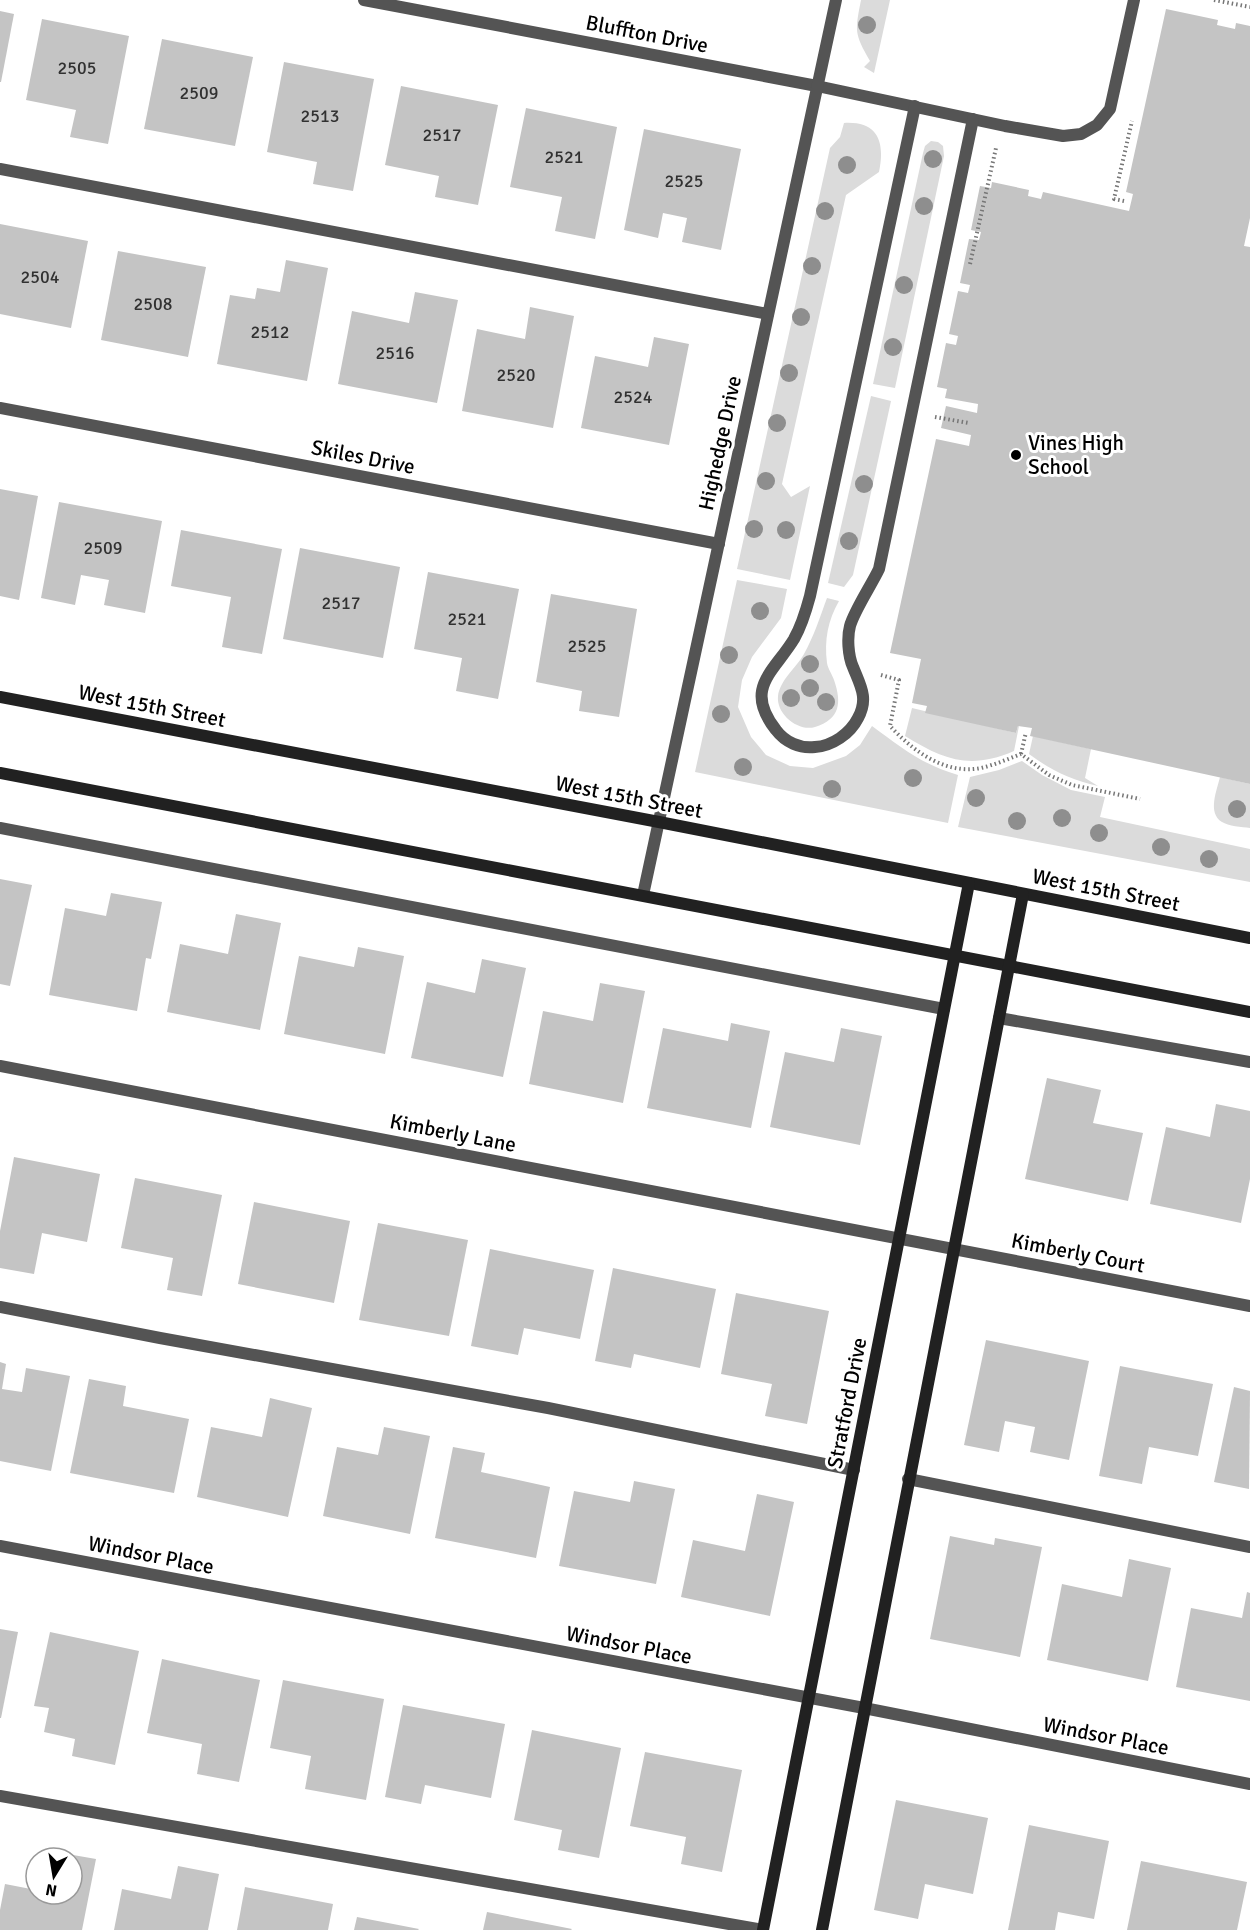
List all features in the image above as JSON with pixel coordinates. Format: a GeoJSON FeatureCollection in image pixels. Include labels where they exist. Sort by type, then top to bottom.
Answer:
{"type":"FeatureCollection","features":[{"type":"Feature","properties":{"kind":"main road","name":"West 15th Street"},"geometry":{"type":"LineString","coordinates":[[0,697],[659,822],[1250,938]]}},
{"type":"Feature","properties":{"kind":"main road"},"geometry":{"type":"LineString","coordinates":[[0,773],[1250,1012]]}},
{"type":"Feature","properties":{"kind":"main road","name":"Stratford Drive"},"geometry":{"type":"LineString","coordinates":[[763,1930],[969,883]]}},
{"type":"Feature","properties":{"kind":"main road"},"geometry":{"type":"LineString","coordinates":[[822,1930],[1023,894]]}},
{"type":"Feature","properties":{"kind":"street","name":"Bluffton Drive"},"geometry":{"type":"LineString","coordinates":[[364,0],[817,86],[1063,136],[1081,134],[1097,125],[1110,109],[1134,0]]}},
{"type":"Feature","properties":{"kind":"street","name":"Highedge Drive"},"geometry":{"type":"LineString","coordinates":[[643,895],[836,0]]}},
{"type":"Feature","properties":{"kind":"street"},"geometry":{"type":"LineString","coordinates":[[915,106],[810,596],[798,632],[766,677],[762,699],[766,718],[782,738],[804,748],[826,747],[844,735],[858,719],[864,702],[862,685],[852,665],[849,645],[850,626],[879,569],[973,119]]}},
{"type":"Feature","properties":{"kind":"street"},"geometry":{"type":"LineString","coordinates":[[0,169],[768,314]]}},
{"type":"Feature","properties":{"kind":"street","name":"Skiles Drive"},"geometry":{"type":"LineString","coordinates":[[0,408],[718,544]]}},
{"type":"Feature","properties":{"kind":"street"},"geometry":{"type":"LineString","coordinates":[[0,828],[944,1009]]}},
{"type":"Feature","properties":{"kind":"street"},"geometry":{"type":"LineString","coordinates":[[999,1018],[1250,1062]]}},
{"type":"Feature","properties":{"kind":"street","name":"Kimberly Lane"},"geometry":{"type":"LineString","coordinates":[[0,1066],[898,1238]]}},
{"type":"Feature","properties":{"kind":"street","name":"Kimberly Court"},"geometry":{"type":"LineString","coordinates":[[898,1238],[1250,1306]]}},
{"type":"Feature","properties":{"kind":"street"},"geometry":{"type":"LineString","coordinates":[[0,1307],[548,1408],[854,1470]]}},
{"type":"Feature","properties":{"kind":"street"},"geometry":{"type":"LineString","coordinates":[[908,1479],[1250,1547]]}},
{"type":"Feature","properties":{"kind":"street","name":"Windsor Place"},"geometry":{"type":"LineString","coordinates":[[0,1546],[864,1708],[1250,1784]]}},
{"type":"Feature","properties":{"kind":"street"},"geometry":{"type":"LineString","coordinates":[[0,1796],[763,1930]]}},
{"type":"Feature","properties":{"kind":"path"},"geometry":{"type":"LineString","coordinates":[[1214,0],[1250,7]]}},
{"type":"Feature","properties":{"kind":"path"},"geometry":{"type":"LineString","coordinates":[[968,270],[997,145]]}},
{"type":"Feature","properties":{"kind":"path"},"geometry":{"type":"LineString","coordinates":[[932,428],[934,417],[969,423]]}},
{"type":"Feature","properties":{"kind":"path"},"geometry":{"type":"LineString","coordinates":[[877,667],[881,674],[899,680],[890,726],[907,744],[927,757],[949,766],[965,769],[981,768],[1021,754]]}},
{"type":"Feature","properties":{"kind":"path"},"geometry":{"type":"LineString","coordinates":[[1021,754],[1026,732]]}},
{"type":"Feature","properties":{"kind":"path"},"geometry":{"type":"LineString","coordinates":[[1021,754],[1049,775],[1072,785],[1140,799]]}},
{"type":"Feature","properties":{"kind":"shaded area"},"geometry":{"type":"Polygon","coordinates":[[[861,0],[890,0],[874,73],[864,67],[870,61],[857,32],[861,0]]]}},
{"type":"Feature","properties":{"kind":"shaded area"},"geometry":{"type":"Polygon","coordinates":[[[844,123],[856,123],[872,130],[880,143],[881,161],[879,172],[846,195],[782,484],[791,497],[810,486],[790,580],[737,569],[830,148],[840,137],[844,123]]]}},
{"type":"Feature","properties":{"kind":"shaded area"},"geometry":{"type":"Polygon","coordinates":[[[931,141],[943,146],[944,156],[895,388],[873,384],[923,153],[925,146],[931,141]]]}},
{"type":"Feature","properties":{"kind":"shaded area"},"geometry":{"type":"Polygon","coordinates":[[[871,396],[891,401],[853,575],[844,587],[828,583],[871,396]]]}},
{"type":"Feature","properties":{"kind":"shaded area"},"geometry":{"type":"Polygon","coordinates":[[[737,580],[787,589],[781,618],[752,657],[742,680],[738,707],[751,737],[766,755],[790,766],[813,768],[846,756],[860,745],[872,726],[922,760],[958,775],[948,823],[695,772],[737,580]]]}},
{"type":"Feature","properties":{"kind":"shaded area"},"geometry":{"type":"Polygon","coordinates":[[[827,598],[839,601],[832,615],[826,646],[828,665],[838,696],[837,709],[830,720],[823,724],[808,728],[802,727],[784,715],[778,703],[779,690],[808,647],[827,598]]]}},
{"type":"Feature","properties":{"kind":"shaded area"},"geometry":{"type":"Polygon","coordinates":[[[912,708],[1016,733],[1019,726],[1014,751],[998,757],[970,761],[958,760],[932,751],[905,736],[912,708]]]}},
{"type":"Feature","properties":{"kind":"shaded area"},"geometry":{"type":"Polygon","coordinates":[[[1033,736],[1091,749],[1085,778],[1098,786],[1062,774],[1029,754],[1033,736]]]}},
{"type":"Feature","properties":{"kind":"shaded area"},"geometry":{"type":"Polygon","coordinates":[[[1022,761],[1042,775],[1071,790],[1105,797],[1100,817],[1250,849],[1250,882],[958,827],[970,777],[999,770],[1022,761]]]}},
{"type":"Feature","properties":{"kind":"shaded area"},"geometry":{"type":"Polygon","coordinates":[[[1220,777],[1250,784],[1250,828],[1228,824],[1217,818],[1214,801],[1220,777]]]}},
{"type":"Feature","properties":{"kind":"building","name":"Vines High School"},"geometry":{"type":"Polygon","coordinates":[[[1166,9],[1218,20],[1217,25],[1235,29],[1236,23],[1250,26],[1250,218],[1244,246],[1250,247],[1250,784],[1030,736],[1032,728],[1018,726],[1016,733],[925,713],[927,706],[912,703],[921,659],[890,653],[936,439],[969,446],[971,435],[941,428],[946,406],[977,413],[978,404],[945,398],[947,389],[937,387],[946,343],[956,345],[958,336],[949,334],[958,291],[968,293],[970,285],[960,283],[969,239],[979,240],[981,232],[971,230],[980,186],[991,188],[992,182],[1029,190],[1028,196],[1041,199],[1043,192],[1129,211],[1133,194],[1126,192],[1166,9]]]}},
{"type":"Feature","properties":{"kind":"building"},"geometry":{"type":"Polygon","coordinates":[[[0,11],[14,14],[1,82],[0,82],[0,11]]]}},
{"type":"Feature","properties":{"kind":"building"},"geometry":{"type":"Polygon","coordinates":[[[42,19],[129,36],[108,144],[70,137],[76,110],[26,100],[42,19]]]}},
{"type":"Feature","properties":{"kind":"building"},"geometry":{"type":"Polygon","coordinates":[[[162,39],[253,57],[235,146],[144,129],[162,39]]]}},
{"type":"Feature","properties":{"kind":"building"},"geometry":{"type":"Polygon","coordinates":[[[284,62],[374,79],[353,191],[313,184],[317,162],[267,152],[284,62]]]}},
{"type":"Feature","properties":{"kind":"building"},"geometry":{"type":"Polygon","coordinates":[[[401,86],[498,105],[478,205],[435,197],[439,176],[385,165],[401,86]]]}},
{"type":"Feature","properties":{"kind":"building"},"geometry":{"type":"Polygon","coordinates":[[[526,108],[617,127],[595,239],[555,231],[562,197],[510,187],[526,108]]]}},
{"type":"Feature","properties":{"kind":"building"},"geometry":{"type":"Polygon","coordinates":[[[644,129],[741,149],[721,250],[682,242],[687,218],[663,213],[658,238],[624,230],[644,129]]]}},
{"type":"Feature","properties":{"kind":"building"},"geometry":{"type":"Polygon","coordinates":[[[0,224],[88,241],[71,328],[0,314],[0,224]]]}},
{"type":"Feature","properties":{"kind":"building"},"geometry":{"type":"Polygon","coordinates":[[[118,251],[206,267],[188,357],[101,340],[118,251]]]}},
{"type":"Feature","properties":{"kind":"building"},"geometry":{"type":"Polygon","coordinates":[[[286,260],[328,268],[307,381],[217,364],[230,295],[255,299],[257,288],[280,292],[286,260]]]}},
{"type":"Feature","properties":{"kind":"building"},"geometry":{"type":"Polygon","coordinates":[[[415,292],[458,300],[437,403],[338,384],[352,311],[409,323],[415,292]]]}},
{"type":"Feature","properties":{"kind":"building"},"geometry":{"type":"Polygon","coordinates":[[[530,307],[574,316],[553,428],[462,411],[477,329],[525,339],[530,307]]]}},
{"type":"Feature","properties":{"kind":"building"},"geometry":{"type":"Polygon","coordinates":[[[654,337],[689,344],[669,445],[581,428],[595,356],[648,367],[654,337]]]}},
{"type":"Feature","properties":{"kind":"building"},"geometry":{"type":"Polygon","coordinates":[[[0,489],[38,496],[19,600],[0,596],[0,489]]]}},
{"type":"Feature","properties":{"kind":"building"},"geometry":{"type":"Polygon","coordinates":[[[59,502],[162,521],[145,613],[104,605],[109,580],[81,575],[75,605],[41,598],[59,502]]]}},
{"type":"Feature","properties":{"kind":"building"},"geometry":{"type":"Polygon","coordinates":[[[181,530],[282,549],[262,654],[222,647],[231,597],[171,586],[181,530]]]}},
{"type":"Feature","properties":{"kind":"building"},"geometry":{"type":"Polygon","coordinates":[[[300,548],[400,567],[383,658],[283,639],[300,548]]]}},
{"type":"Feature","properties":{"kind":"building"},"geometry":{"type":"Polygon","coordinates":[[[428,572],[519,589],[498,699],[456,691],[462,658],[414,649],[428,572]]]}},
{"type":"Feature","properties":{"kind":"building"},"geometry":{"type":"Polygon","coordinates":[[[551,594],[637,609],[619,717],[579,711],[582,691],[536,682],[551,594]]]}},
{"type":"Feature","properties":{"kind":"building"},"geometry":{"type":"Polygon","coordinates":[[[0,879],[32,885],[10,986],[0,984],[0,879]]]}},
{"type":"Feature","properties":{"kind":"building"},"geometry":{"type":"Polygon","coordinates":[[[111,893],[162,902],[151,959],[146,958],[137,1011],[49,995],[65,908],[106,916],[111,893]]]}},
{"type":"Feature","properties":{"kind":"building"},"geometry":{"type":"Polygon","coordinates":[[[236,914],[281,923],[260,1030],[167,1012],[180,944],[228,954],[236,914]]]}},
{"type":"Feature","properties":{"kind":"building"},"geometry":{"type":"Polygon","coordinates":[[[358,947],[404,956],[385,1054],[284,1034],[299,956],[354,967],[358,947]]]}},
{"type":"Feature","properties":{"kind":"building"},"geometry":{"type":"Polygon","coordinates":[[[482,959],[526,968],[503,1077],[411,1058],[427,982],[475,993],[482,959]]]}},
{"type":"Feature","properties":{"kind":"building"},"geometry":{"type":"Polygon","coordinates":[[[600,983],[645,991],[623,1103],[529,1084],[543,1011],[593,1021],[600,983]]]}},
{"type":"Feature","properties":{"kind":"building"},"geometry":{"type":"Polygon","coordinates":[[[731,1023],[770,1031],[751,1128],[647,1108],[663,1028],[728,1041],[731,1023]]]}},
{"type":"Feature","properties":{"kind":"building"},"geometry":{"type":"Polygon","coordinates":[[[841,1028],[882,1036],[860,1145],[770,1127],[785,1052],[834,1062],[841,1028]]]}},
{"type":"Feature","properties":{"kind":"building"},"geometry":{"type":"Polygon","coordinates":[[[1047,1078],[1101,1090],[1093,1123],[1143,1133],[1128,1201],[1025,1179],[1047,1078]]]}},
{"type":"Feature","properties":{"kind":"building"},"geometry":{"type":"Polygon","coordinates":[[[1216,1104],[1250,1111],[1250,1179],[1241,1223],[1150,1204],[1166,1127],[1210,1137],[1216,1104]]]}},
{"type":"Feature","properties":{"kind":"building"},"geometry":{"type":"Polygon","coordinates":[[[14,1157],[100,1174],[87,1242],[42,1233],[34,1274],[0,1268],[0,1231],[14,1157]]]}},
{"type":"Feature","properties":{"kind":"building"},"geometry":{"type":"Polygon","coordinates":[[[135,1178],[222,1195],[202,1296],[167,1290],[173,1258],[121,1248],[135,1178]]]}},
{"type":"Feature","properties":{"kind":"building"},"geometry":{"type":"Polygon","coordinates":[[[254,1202],[350,1221],[334,1303],[238,1284],[254,1202]]]}},
{"type":"Feature","properties":{"kind":"building"},"geometry":{"type":"Polygon","coordinates":[[[378,1223],[468,1240],[449,1336],[359,1320],[378,1223]]]}},
{"type":"Feature","properties":{"kind":"building"},"geometry":{"type":"Polygon","coordinates":[[[490,1249],[594,1270],[580,1339],[524,1328],[518,1355],[471,1346],[490,1249]]]}},
{"type":"Feature","properties":{"kind":"building"},"geometry":{"type":"Polygon","coordinates":[[[613,1268],[716,1289],[700,1368],[634,1354],[631,1368],[595,1361],[613,1268]]]}},
{"type":"Feature","properties":{"kind":"building"},"geometry":{"type":"Polygon","coordinates":[[[736,1293],[829,1311],[807,1424],[765,1416],[772,1384],[721,1374],[736,1293]]]}},
{"type":"Feature","properties":{"kind":"building"},"geometry":{"type":"Polygon","coordinates":[[[986,1340],[1089,1361],[1069,1460],[1030,1452],[1035,1427],[1005,1421],[999,1452],[964,1445],[986,1340]]]}},
{"type":"Feature","properties":{"kind":"building"},"geometry":{"type":"Polygon","coordinates":[[[0,1362],[6,1364],[2,1389],[22,1392],[26,1368],[70,1376],[51,1471],[0,1461],[0,1362]]]}},
{"type":"Feature","properties":{"kind":"building"},"geometry":{"type":"Polygon","coordinates":[[[1120,1366],[1213,1384],[1198,1456],[1149,1447],[1142,1484],[1099,1476],[1120,1366]]]}},
{"type":"Feature","properties":{"kind":"building"},"geometry":{"type":"Polygon","coordinates":[[[89,1379],[126,1386],[123,1406],[189,1419],[174,1493],[70,1473],[89,1379]]]}},
{"type":"Feature","properties":{"kind":"building"},"geometry":{"type":"Polygon","coordinates":[[[1234,1387],[1250,1391],[1249,1489],[1214,1482],[1234,1387]]]}},
{"type":"Feature","properties":{"kind":"building"},"geometry":{"type":"Polygon","coordinates":[[[270,1398],[312,1408],[288,1517],[197,1497],[211,1427],[262,1437],[270,1398]]]}},
{"type":"Feature","properties":{"kind":"building"},"geometry":{"type":"Polygon","coordinates":[[[384,1427],[430,1436],[410,1534],[323,1516],[337,1447],[378,1455],[384,1427]]]}},
{"type":"Feature","properties":{"kind":"building"},"geometry":{"type":"Polygon","coordinates":[[[453,1447],[485,1453],[481,1472],[550,1487],[536,1558],[435,1538],[453,1447]]]}},
{"type":"Feature","properties":{"kind":"building"},"geometry":{"type":"Polygon","coordinates":[[[634,1481],[675,1489],[656,1584],[559,1566],[574,1491],[630,1502],[634,1481]]]}},
{"type":"Feature","properties":{"kind":"building"},"geometry":{"type":"Polygon","coordinates":[[[757,1494],[794,1502],[770,1616],[681,1597],[693,1540],[745,1551],[757,1494]]]}},
{"type":"Feature","properties":{"kind":"building"},"geometry":{"type":"Polygon","coordinates":[[[950,1536],[994,1545],[995,1538],[1042,1547],[1020,1657],[930,1639],[950,1536]]]}},
{"type":"Feature","properties":{"kind":"building"},"geometry":{"type":"Polygon","coordinates":[[[1129,1559],[1171,1568],[1148,1681],[1047,1660],[1062,1584],[1122,1597],[1129,1559]]]}},
{"type":"Feature","properties":{"kind":"building"},"geometry":{"type":"Polygon","coordinates":[[[1247,1592],[1250,1593],[1250,1701],[1176,1687],[1191,1608],[1242,1618],[1247,1592]]]}},
{"type":"Feature","properties":{"kind":"building"},"geometry":{"type":"Polygon","coordinates":[[[0,1629],[18,1632],[1,1718],[0,1718],[0,1629]]]}},
{"type":"Feature","properties":{"kind":"building"},"geometry":{"type":"Polygon","coordinates":[[[50,1632],[139,1651],[115,1765],[72,1756],[75,1739],[44,1732],[49,1708],[34,1706],[50,1632]]]}},
{"type":"Feature","properties":{"kind":"building"},"geometry":{"type":"Polygon","coordinates":[[[162,1659],[260,1680],[239,1782],[197,1774],[202,1744],[147,1733],[162,1659]]]}},
{"type":"Feature","properties":{"kind":"building"},"geometry":{"type":"Polygon","coordinates":[[[283,1680],[384,1699],[366,1800],[305,1789],[311,1756],[270,1748],[283,1680]]]}},
{"type":"Feature","properties":{"kind":"building"},"geometry":{"type":"Polygon","coordinates":[[[403,1705],[505,1724],[491,1798],[425,1785],[421,1804],[385,1797],[403,1705]]]}},
{"type":"Feature","properties":{"kind":"building"},"geometry":{"type":"Polygon","coordinates":[[[532,1730],[621,1748],[599,1858],[558,1850],[562,1830],[514,1820],[532,1730]]]}},
{"type":"Feature","properties":{"kind":"building"},"geometry":{"type":"Polygon","coordinates":[[[645,1752],[742,1770],[722,1872],[681,1864],[686,1837],[630,1826],[645,1752]]]}},
{"type":"Feature","properties":{"kind":"building"},"geometry":{"type":"Polygon","coordinates":[[[896,1800],[988,1818],[973,1894],[925,1884],[918,1919],[874,1910],[896,1800]]]}},
{"type":"Feature","properties":{"kind":"building"},"geometry":{"type":"Polygon","coordinates":[[[1029,1825],[1109,1841],[1094,1919],[1058,1912],[1055,1930],[1008,1930],[1029,1825]]]}},
{"type":"Feature","properties":{"kind":"building"},"geometry":{"type":"Polygon","coordinates":[[[84,1857],[96,1859],[82,1930],[0,1930],[0,1910],[5,1884],[24,1888],[24,1906],[84,1906],[84,1857]]]}},
{"type":"Feature","properties":{"kind":"building"},"geometry":{"type":"Polygon","coordinates":[[[1141,1861],[1247,1882],[1237,1930],[1127,1930],[1141,1861]]]}},
{"type":"Feature","properties":{"kind":"building"},"geometry":{"type":"Polygon","coordinates":[[[178,1866],[219,1874],[208,1930],[114,1930],[122,1889],[171,1899],[178,1866]]]}},
{"type":"Feature","properties":{"kind":"building"},"geometry":{"type":"Polygon","coordinates":[[[245,1887],[333,1904],[328,1930],[237,1930],[245,1887]]]}},
{"type":"Feature","properties":{"kind":"building"},"geometry":{"type":"Polygon","coordinates":[[[487,1912],[572,1929],[483,1930],[487,1912]]]}},
{"type":"Feature","properties":{"kind":"building"},"geometry":{"type":"Polygon","coordinates":[[[357,1917],[419,1929],[354,1930],[357,1917]]]}},
{"type":"Feature","properties":{"kind":"place","name":"Vines High School"},"geometry":{"type":"Point","coordinates":[1016,455]}}]}
